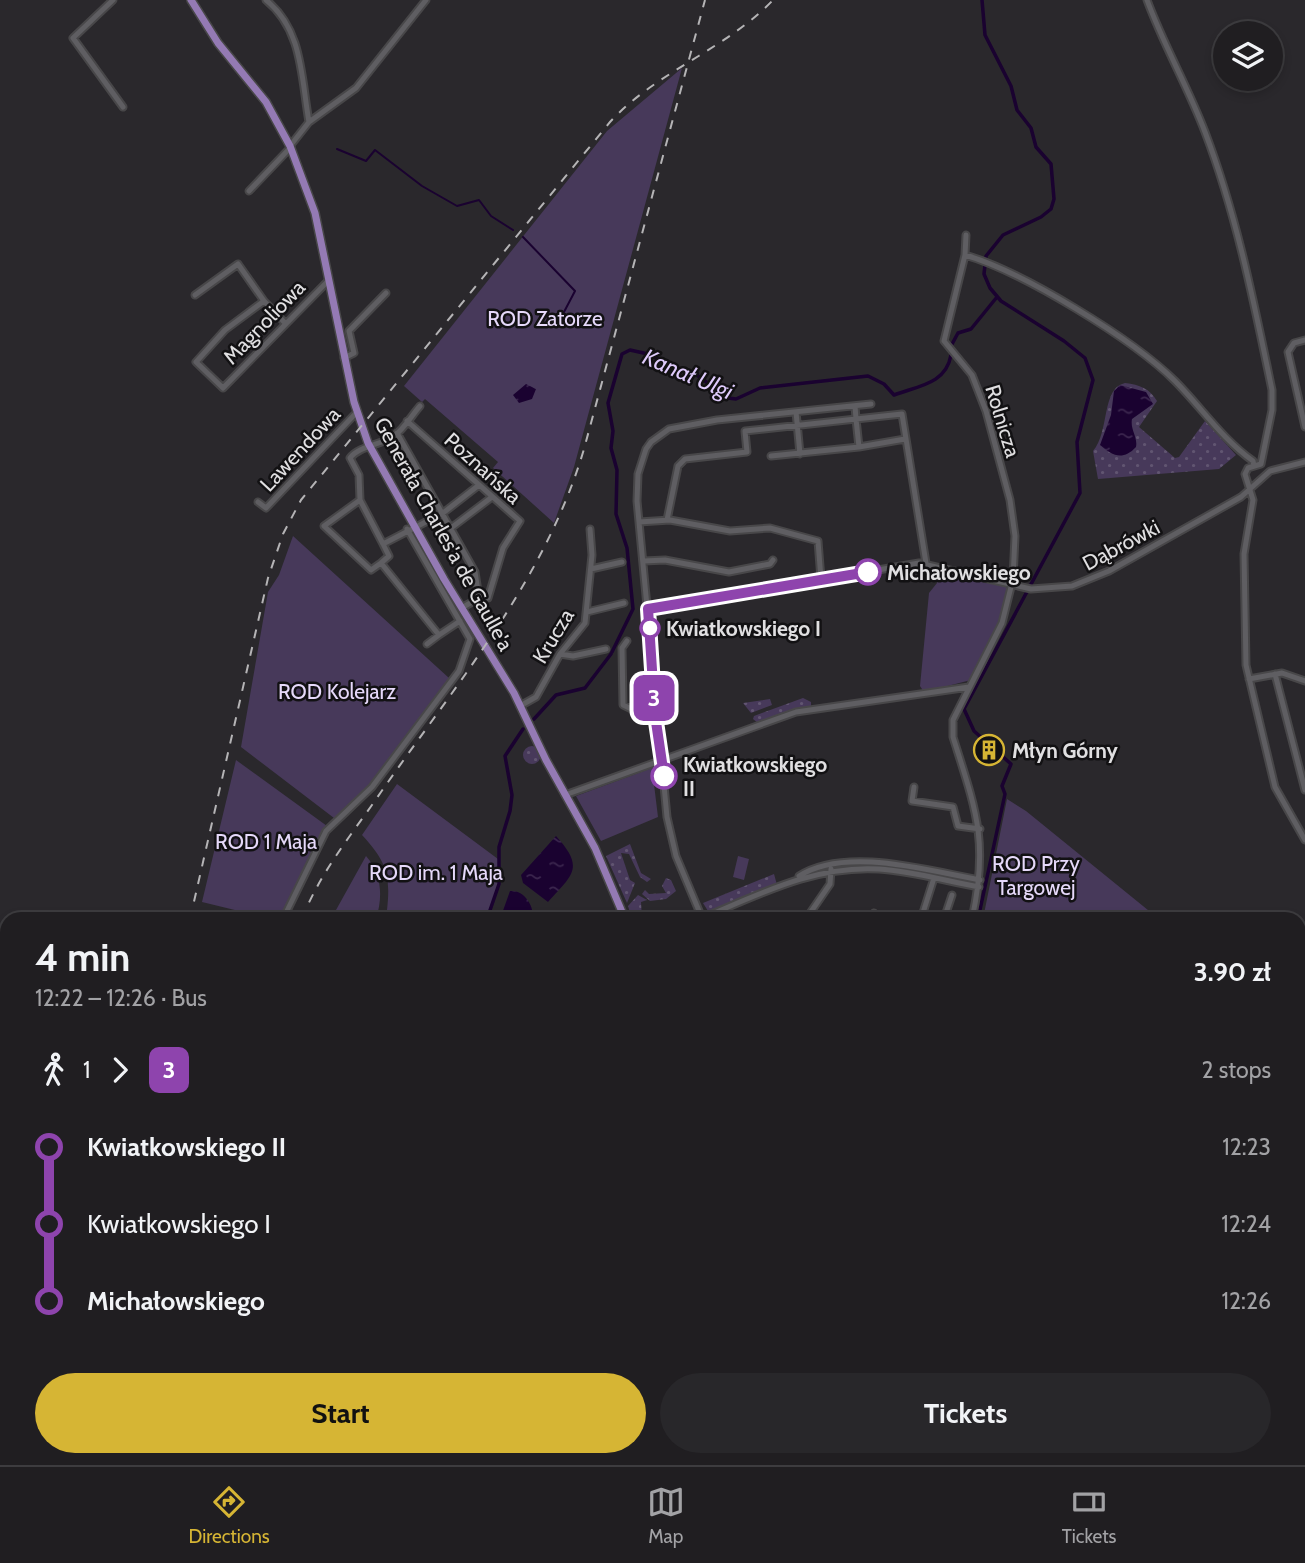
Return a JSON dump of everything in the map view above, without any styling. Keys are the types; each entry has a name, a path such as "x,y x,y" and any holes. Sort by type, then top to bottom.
{"main road":[{"name":"Generała Charles'a de Gaulle'a","path":"191,0 218,43 266,102 290,146 315,213 344,358 357,412 370,448 411,528 520,706 604,866 622,912"}],"street":[{"path":"113,0 73,38 123,107"},
{"path":"266,0 285,16 294,35 309,122"},
{"path":"249,191 309,122 356,88 426,0"},
{"path":"1147,0 1168,53 1205,131 1239,233 1272,390 1272,410 1262,462 1247,469 1246,478 1253,502 1244,554 1249,679 1275,787 1305,840"},
{"name":"Rolnicza","path":"966,235 965,255 944,341 972,375 987,416 1013,516 1012,586"},
{"path":"965,255 984,260 1090,318 1165,372 1253,461 1254,466"},
{"path":"195,295 238,264 264,301 285,323"},
{"name":"Magnoliowa","path":"264,301 225,330 196,362 223,388 328,281"},
{"path":"344,358 354,353 349,331 386,293"},
{"path":"1305,340 1297,341 1288,352 1305,427"},
{"path":"699,912 672,843 655,715 639,522 638,474 650,442 679,425 871,404"},
{"path":"360,500 324,526 371,570 389,556 360,500 359,474 350,458 356,451 370,448 397,433 420,406"},
{"path":"855,406 859,447"},
{"name":"Lawendowa","path":"258,502 266,508 357,412"},
{"path":"796,412 800,454"},
{"path":"648,609 926,563 902,414 745,431"},
{"path":"667,520 681,462 692,458 747,452 744,418"},
{"name":"Poznańska","path":"407,421 520,521 503,548 488,598 480,598"},
{"path":"397,433 475,572 480,598 465,606"},
{"path":"771,456 859,447 905,439"},
{"path":"1246,478 1256,481 1281,467 1305,462"},
{"name":"Dąbrówki","path":"926,563 1012,586 1063,588 1095,579 1239,498 1256,481"},
{"path":"383,544 443,513 479,485"},
{"path":"451,528 492,496"},
{"path":"1239,498 1248,496 1253,502"},
{"path":"639,522 667,520 721,531 770,528 818,541 821,579"},
{"path":"286,912 326,831 365,796 459,671 470,639 411,528"},
{"name":"Krucza","path":"520,706 536,697 560,654 585,623 591,569 590,529"},
{"path":"643,561 665,560 729,572 770,564 772,560"},
{"path":"591,569 622,562"},
{"path":"381,563 439,635"},
{"path":"974,912 980,884 979,829 952,728 956,710 1000,627 1012,586"},
{"path":"587,611 624,603"},
{"path":"427,644 460,621"},
{"path":"627,641 622,648 623,705 642,714 655,715"},
{"path":"560,654 573,656 606,649"},
{"path":"1249,679 1275,674 1291,675 1305,681"},
{"path":"1275,674 1305,790"},
{"path":"565,794 815,707 969,687"},
{"path":"1300,768 1305,762"},
{"path":"914,787 912,801 953,807 958,826 979,829"},
{"path":"716,912 794,880 831,869 885,864 980,884"},
{"path":"831,869 877,869 980,884"},
{"path":"811,912 832,880 831,869"},
{"path":"923,912 934,878"},
{"path":"946,912 952,895"}],"green space":[{"name":"ROD Zatorze","path":"682,68 574,467 554,523 493,468 498,462 425,399 422,402 404,386 607,131"},
{"path":"1125,383 1144,388 1157,401 1139,427 1175,458 1179,457 1205,421 1236,455 1219,469 1098,479 1093,451 1102,433 1112,393"},
{"name":"ROD Kolejarz","path":"293,536 449,678 366,790 334,818 241,747 268,592 279,575"},
{"path":"940,569 1004,585 1009,590 999,626 971,680 924,692 920,686 929,593 937,583"},
{"path":"803,698 811,702 811,706 758,723 753,719 754,716"},
{"path":"770,699 772,705 751,713 743,703"},
{"path":"532,746 538,749 541,755 538,761 532,764 526,761 523,755 526,749"},
{"name":"ROD 1 Maja","path":"236,760 327,826 285,912 243,912 202,902"},
{"path":"652,768 658,817 601,841 576,796"},
{"name":"ROD im. 1 Maja","path":"397,784 498,859 499,881 488,912 390,912 387,910 388,887 385,869 377,853 362,835"},
{"name":"ROD Przy Targowej","path":"1007,799 1026,811 1150,912 984,912"},
{"path":"630,844 641,873 651,879 647,882 640,877 629,854 621,853 630,880 635,883 627,903 606,856"},
{"name":"ROD 1 Maja","path":"366,856 375,870 380,886 378,912 335,912"},
{"path":"738,856 749,859 744,880 733,877"},
{"path":"774,874 777,885 716,910 708,911 703,903"},
{"path":"666,878 671,880 676,891 666,899 650,901 642,894 645,890 649,894 666,893 662,886"},
{"path":"638,895 647,900 641,902 642,912 630,912 628,906"}],"water":[{"path":"526,384 536,389 532,399 519,403 513,395"},
{"path":"1120,385 1146,392 1153,404 1132,419 1136,447 1127,454 1118,455 1100,445 1111,415 1114,391"},
{"path":"556,836 571,856 573,864 569,877 548,902 523,883 521,875"},
{"path":"510,891 515,891 528,900 532,912 502,912"}],"waterway":[{"path":"980,912 1005,794 1002,786 1011,764 974,731 964,709 1080,493 1077,442 1093,380 1085,358 1064,341 1001,301 990,288 984,274 986,256 1003,235 1041,217 1051,209 1054,199 1051,164 1036,147 1031,128 1017,110 1011,86 985,35 982,0"},
{"path":"337,149 366,161 375,150 422,186 457,206 479,200 491,216 513,230"},
{"path":"523,237 575,291 564,312"},
{"name":"Kanał Ulgi","path":"951,346 958,333 971,329 997,297"},
{"name":"Kanał Ulgi","path":"612,652 633,609 627,548 616,514 617,470 611,448 613,431 608,403 622,354 630,350 648,354 686,372 694,373 728,398 736,399 760,388 868,376 884,384 894,395 937,378 948,365 951,355"},
{"name":"Kanał Ulgi","path":"534,719 556,695 585,688 611,654"},
{"name":"Kanał Ulgi","path":"489,912 499,884 499,847 512,795 505,756 523,729"}],"railway":[{"path":"305,912 338,853 497,628 547,542 584,449 705,0"},
{"path":"192,912 268,578 283,534 301,500 610,122 649,88 734,33 773,0"}],"bus line":[{"name":"3","path":"664,776 655,715 648,609 868,572"}],"place":[{"name":"Michałowskiego","path":"868,572"},
{"name":"Kwiatkowskiego I","path":"650,628"},
{"name":"Młyn Górny","path":"989,750"},
{"name":"Kwiatkowskiego II","path":"664,776"}]}
